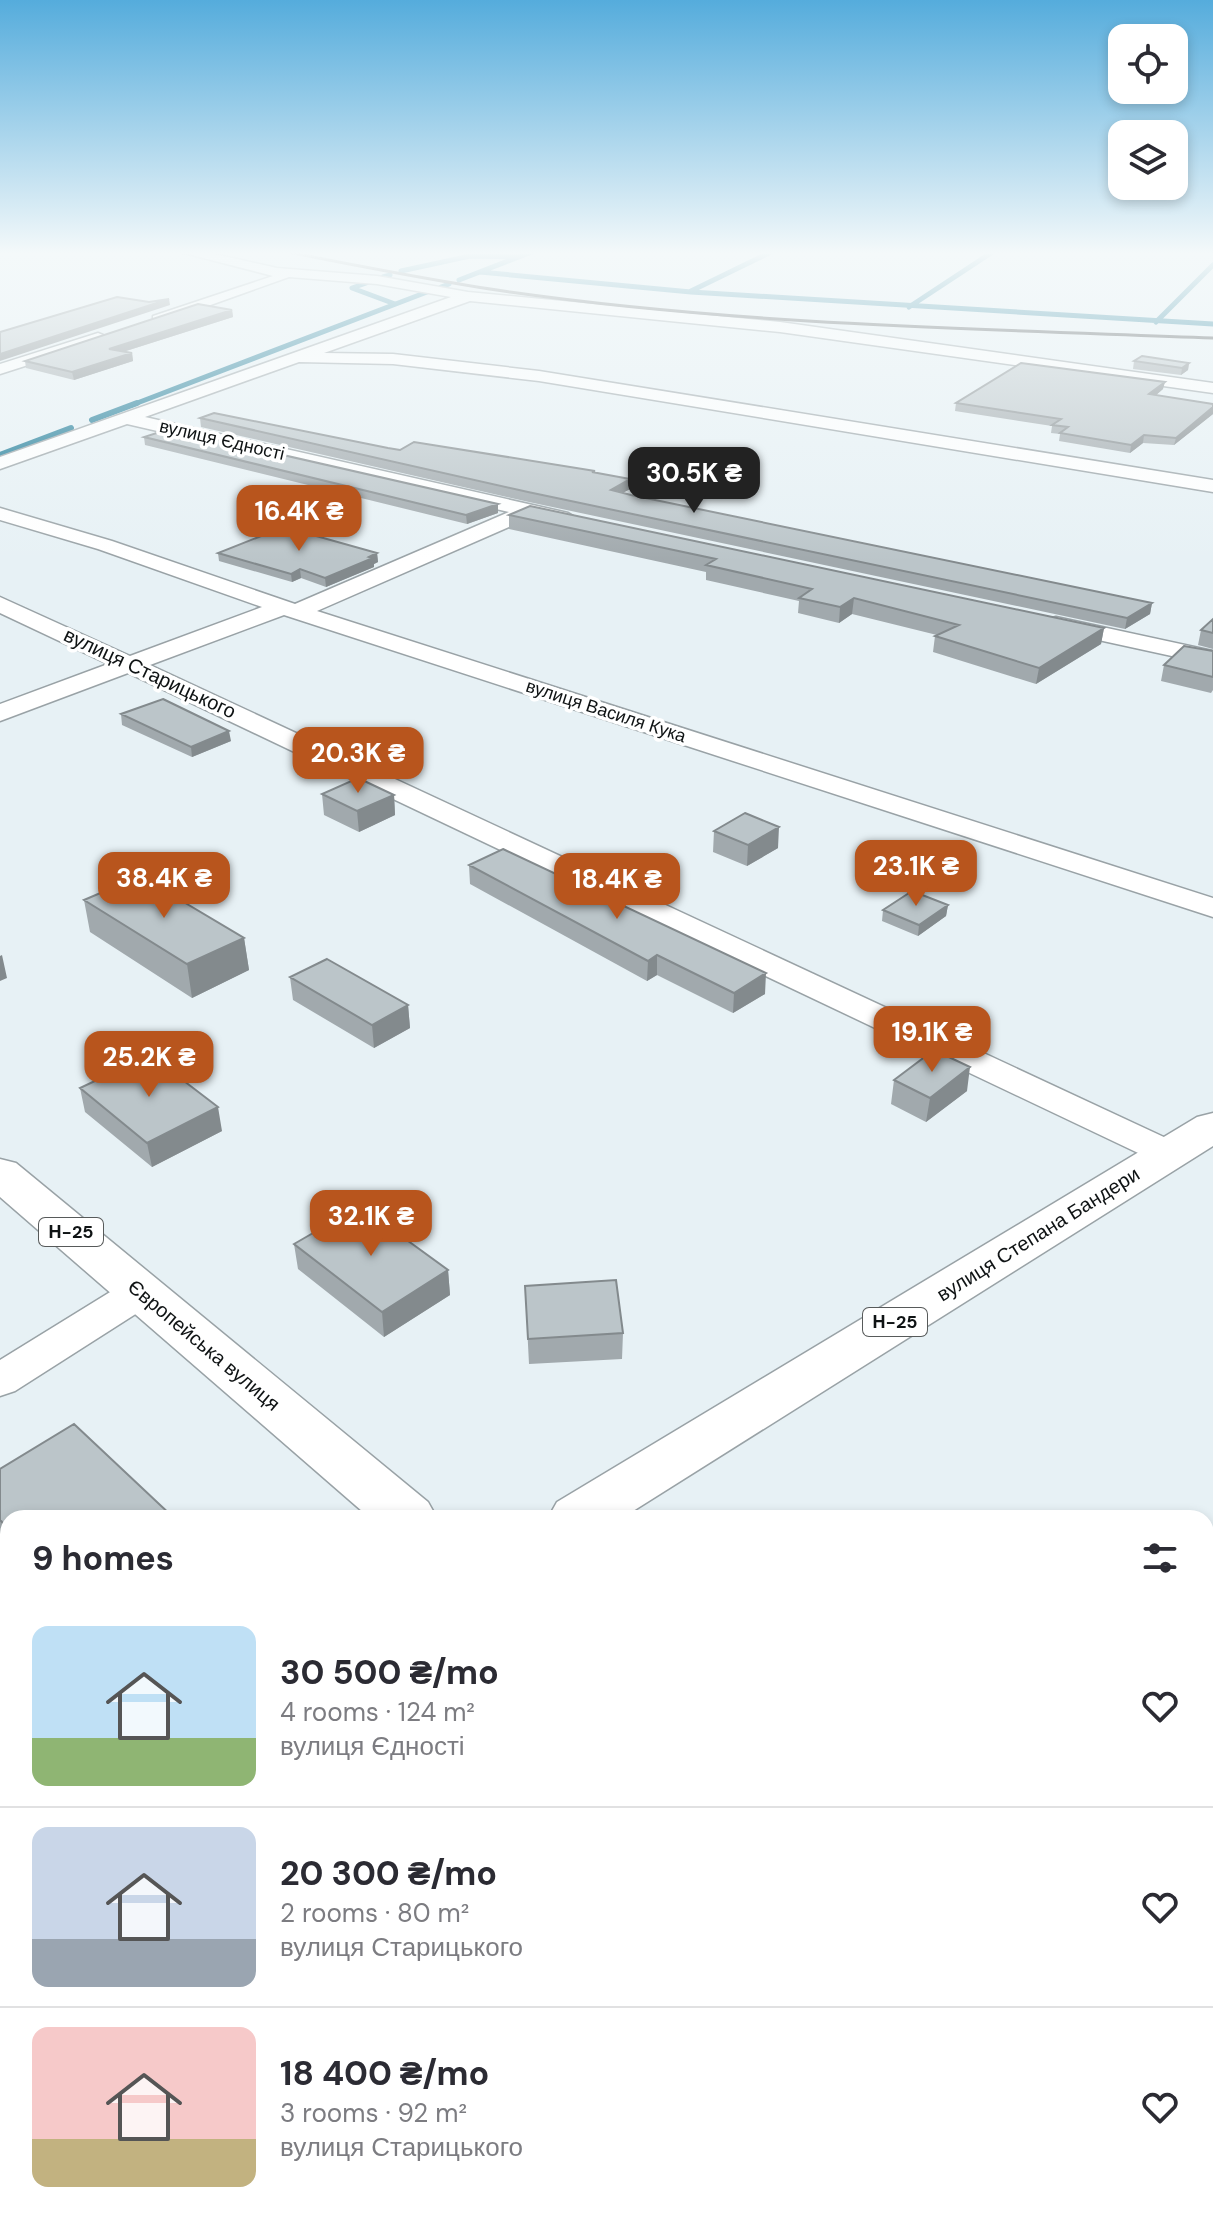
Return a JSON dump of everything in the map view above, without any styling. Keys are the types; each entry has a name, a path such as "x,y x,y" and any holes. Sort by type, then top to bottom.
{"main road":[{"name":"вулиця Степана Бандери","path":"590,1510 1213,1127"},
{"name":"Європейська вулиця","path":"0,1173 399,1510"}],"street":[{"path":"0,369 46,355"},
{"path":"0,463 301,355"},
{"path":"977,355 1213,388"},
{"path":"294,357 393,359 539,376 1213,486"},
{"name":"вулиця Єдності","path":"121,417 590,524"},
{"path":"0,713 131,663 290,609 528,511"},
{"name":"вулиця Василя Кука","path":"0,514 105,545 290,609 1213,908"},
{"name":"вулиця Старицького","path":"0,604 1168,1153"},
{"path":"1037,620 1213,658"},
{"path":"0,1380 142,1291"}],"building":[{"path":"44,355 127,355 72,372 25,361"},
{"path":"1142,356 1189,363 1182,368 1134,361"},
{"path":"1021,363 1165,382 1149,394 1213,404 1213,407 1176,438 1144,435 1131,445 1060,433 1068,427 1052,425 1061,419 956,403"},
{"path":"214,413 400,450 414,442 595,471 592,472 630,479 611,490 631,495 1152,603 1127,618 528,492 200,418"},
{"path":"169,429 498,504 466,515 144,437"},
{"path":"530,506 1104,628 1039,668 935,636 959,625 854,598 840,607 799,598 812,589 706,565 716,559 509,515"},
{"path":"284,527 377,553 369,557 373,558 325,578 300,569 291,574 218,553"},
{"path":"1213,619 1213,633 1201,630"},
{"path":"1184,646 1213,651 1213,677 1164,665"},
{"path":"163,699 229,731 191,747 121,714"},
{"path":"358,778 394,795 357,811 322,794"},
{"path":"745,813 779,827 748,845 714,831"},
{"path":"503,849 766,973 734,993 657,955 648,961 469,865"},
{"path":"140,876 244,938 187,964 84,900"},
{"path":"912,891 948,905 919,925 883,910"},
{"path":"327,959 408,1005 372,1025 290,977"},
{"path":"934,1050 970,1067 930,1098 894,1080"},
{"path":"150,1055 218,1107 147,1143 80,1088"},
{"path":"360,1206 448,1270 382,1312 294,1244"},
{"path":"616,1280 623,1333 528,1339 525,1286"},
{"path":"74,1424 165,1510 0,1510 0,1469"}],"waterway":[{"path":"132,405 263,355"},
{"path":"92,420 137,403"},
{"path":"0,455 71,428"}]}
